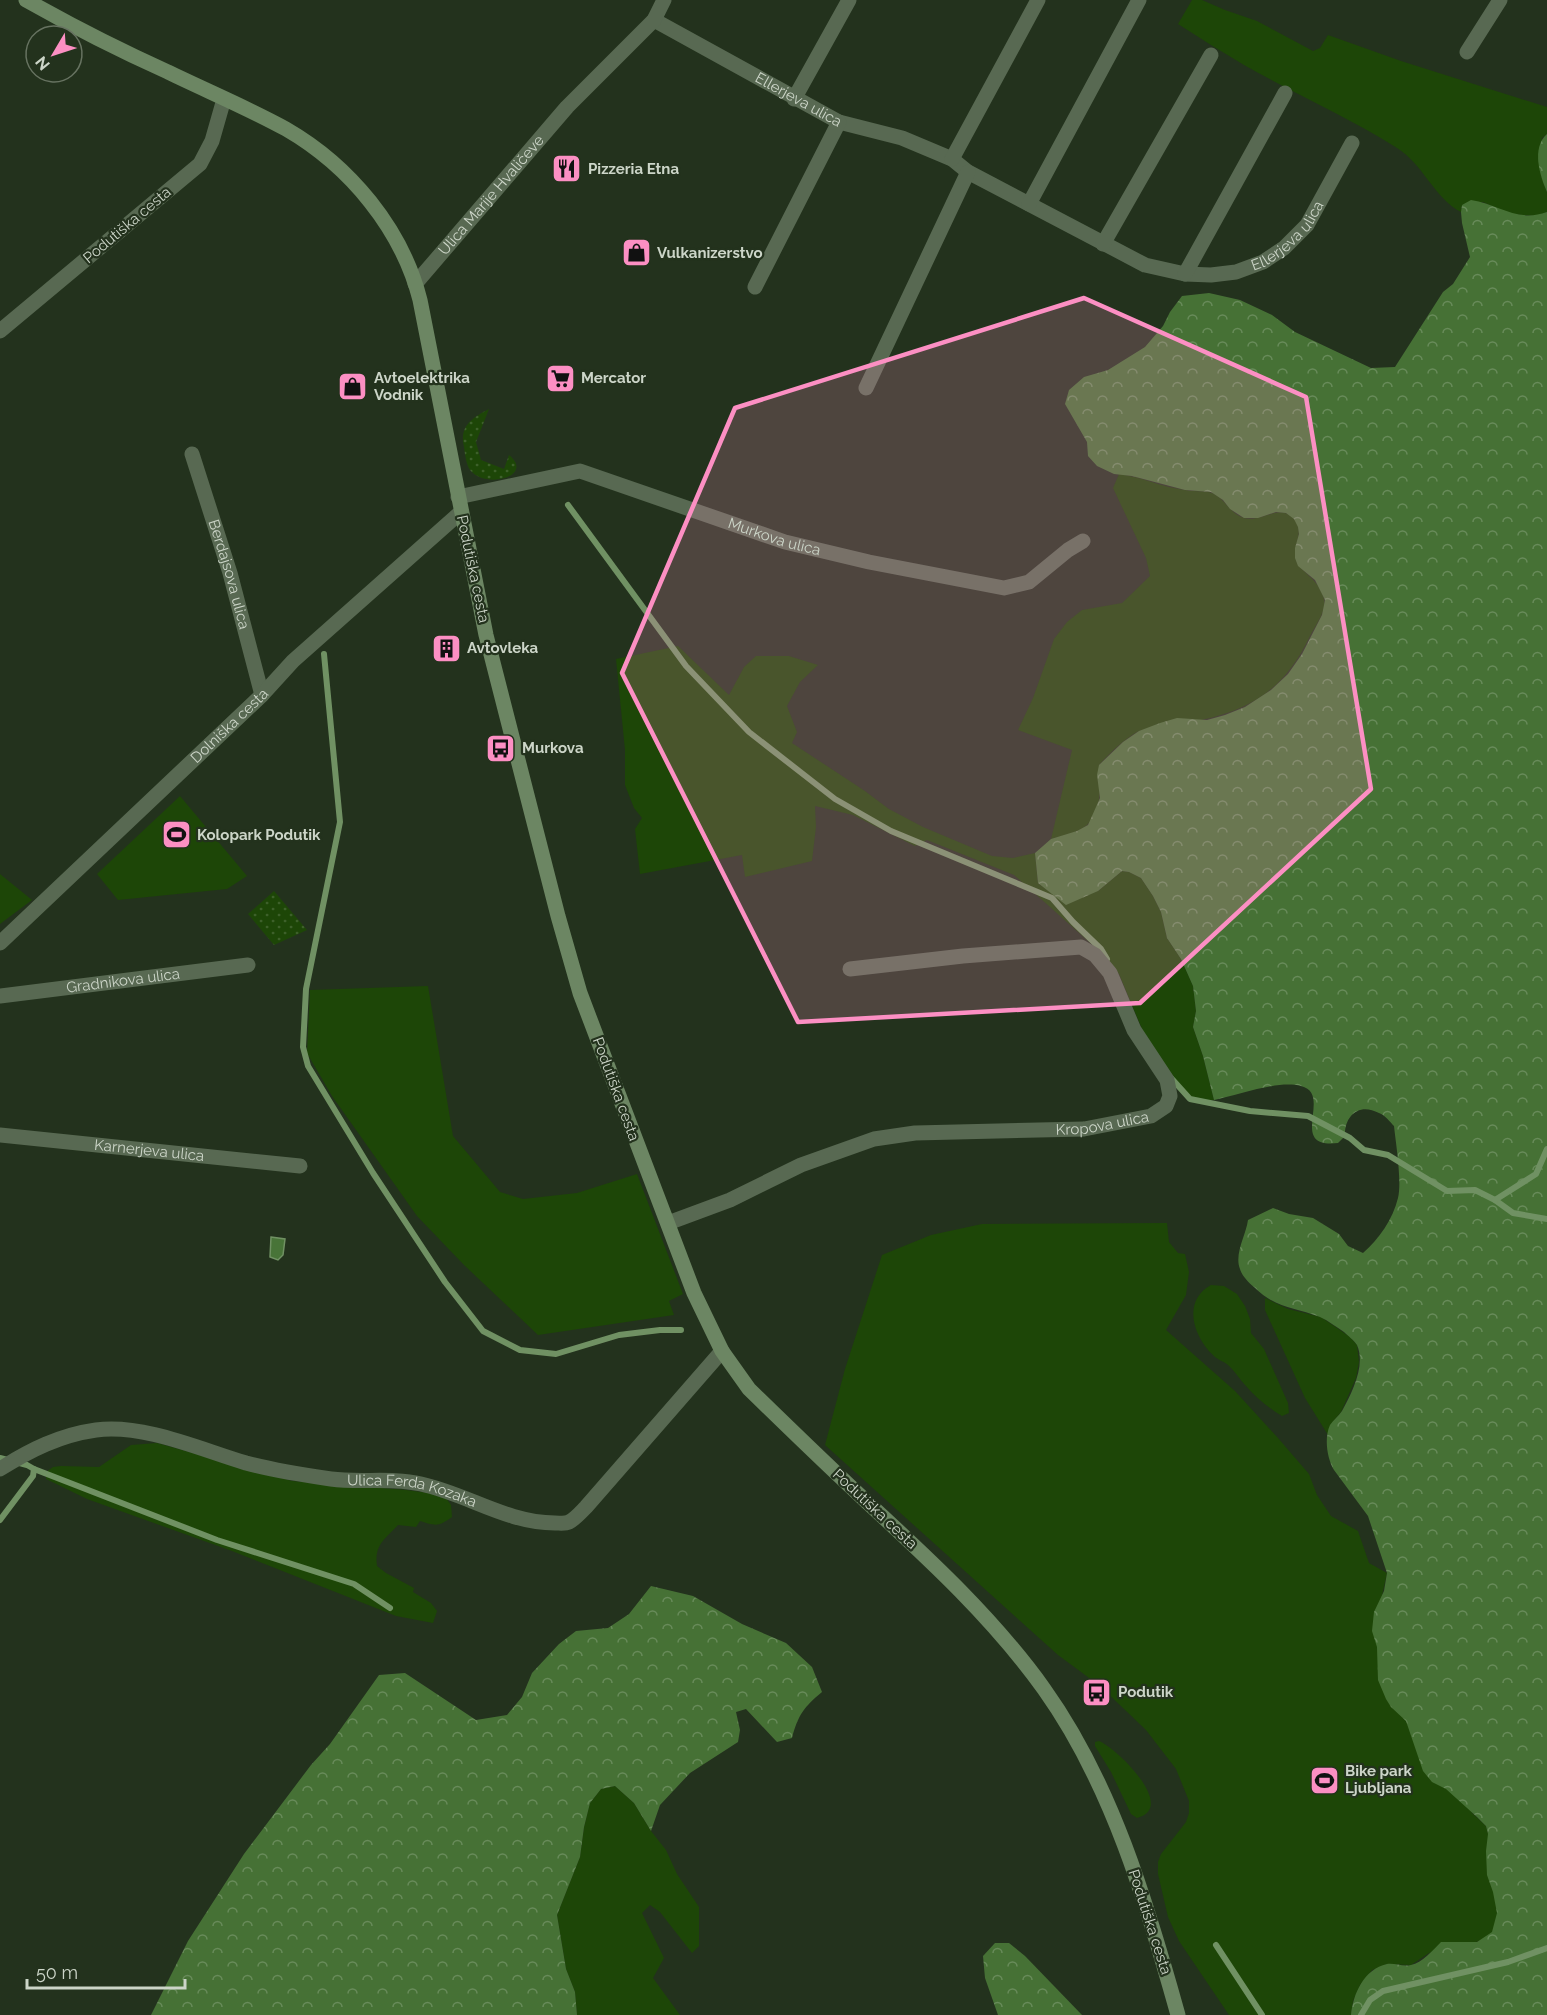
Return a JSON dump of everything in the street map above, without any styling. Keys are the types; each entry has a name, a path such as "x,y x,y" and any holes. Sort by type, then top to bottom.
{"street":[{"name":"Podutiška cesta","path":"26,0 92,37 287,130 321,153 365,196 386,224 405,257 415,284 486,635 558,916 577,982 630,1128 694,1293 722,1351 749,1389 969,1599 989,1620 1045,1691 1079,1746 1112,1815 1152,1921 1178,2015"},
{"name":"Ulica Marije Hvaličeve","path":"415,284 567,107 654,20 664,0"},
{"path":"794,99 849,0"},
{"path":"952,159 1038,0"},
{"path":"1029,204 1139,0"},
{"path":"1467,52 1494,2"},
{"name":"Ellerjeva ulica","path":"654,20 839,122 902,138 952,159 968,172 1145,265 1185,274 1211,275 1236,272 1263,262 1284,249 1307,225 1352,143"},
{"path":"1103,244 1212,55"},
{"path":"1185,274 1285,93"},
{"name":"Podutiška cesta","path":"0,331 200,164 212,141 224,99"},
{"path":"755,287 839,122"},
{"path":"866,388 968,172"},
{"name":"Berdajsova ulica","path":"192,454 230,573 262,695"},
{"name":"Murkova ulica","path":"460,504 580,471 785,542 869,562 1004,588 1029,582 1068,550 1083,541"},
{"name":"Dolniška cesta","path":"0,943 460,504"},
{"name":"Kropova ulica","path":"668,1223 730,1200 801,1165 874,1139 915,1133 1084,1129 1151,1116 1166,1106 1170,1096 1167,1080 1134,1030 1110,973 1095,956 1081,947 974,955 850,969"},
{"name":"Gradnikova ulica","path":"0,996 248,965"},
{"name":"Karnerjeva ulica","path":"0,1135 300,1166"},
{"name":"Ulica Ferda Kozaka","path":"0,1469 30,1450 62,1437 96,1430 123,1429 154,1434 249,1464 333,1479 395,1480 421,1484 447,1491 512,1517 540,1523 568,1523 586,1508 722,1351"}],"highlighted area":[{"path":"1084,298 1306,397 1371,789 1140,1003 798,1022 622,673 735,408"}],"shaded area":[{"path":"1192,0 1202,0 1257,21 1313,51 1320,48 1328,35 1401,61 1547,107 1547,134 1542,138 1541,174 1547,192 1547,212 1536,216 1510,214 1483,202 1462,205 1461,212 1443,198 1414,163 1397,148 1244,65 1178,24"},
{"path":"489,409 476,442 481,460 504,469 509,455 515,462 516,469 505,478 496,480 477,476 470,470 463,440 463,433 468,424"},
{"path":"1119,474 1176,489 1212,493 1244,518 1257,518 1277,513 1289,515 1295,520 1299,529 1296,559 1322,592 1324,608 1299,656 1275,686 1244,706 1227,713 1137,732 1112,751 1099,765 1098,804 1092,819 1079,830 1051,839 1072,750 1018,730 1033,698 1054,639 1067,622 1082,610 1122,603 1150,576 1146,558 1113,488"},
{"path":"678,646 729,695 744,667 756,656 789,656 818,665 800,682 787,706 797,732 792,743 889,809 923,827 992,856 1013,858 1035,853 1038,883 1053,894 1098,891 1122,871 1141,878 1161,912 1167,938 1181,959 1193,986 1196,1011 1193,1027 1214,1100 1195,1100 1174,1079 1147,1041 1119,974 1105,956 1014,875 927,840 915,846 853,815 815,806 816,827 812,861 745,877 742,855 640,874 635,829 642,818 634,808 625,785 625,750 616,659"},
{"name":"Kolopark Podutik","path":"180,796 247,876 227,889 118,900 97,874"},
{"path":"0,874 32,900 0,924"},
{"path":"274,891 307,930 274,945 248,914"},
{"path":"428,986 453,1136 500,1192 523,1199 577,1193 637,1174 683,1294 669,1301 674,1315 538,1335 464,1265 417,1216 332,1096 307,1053 310,990"},
{"path":"1167,1223 1169,1242 1178,1253 1185,1254 1189,1272 1186,1295 1166,1330 1235,1391 1278,1438 1309,1474 1317,1495 1331,1516 1358,1531 1369,1563 1387,1573 1381,1600 1472,1813 1486,1826 1510,1914 1493,1938 1429,1953 1411,1965 1387,1964 1372,1970 1360,1985 1353,2001 1351,2015 1229,2015 1179,1941 1168,1917 1158,1874 1161,1854 1186,1822 1189,1813 1189,1801 1176,1769 1146,1730 1100,1686 1058,1655 825,1445 845,1369 882,1255 931,1235 982,1224"},
{"path":"271,1237 285,1239 283,1255 278,1260 270,1257"},
{"path":"1211,1285 1224,1286 1237,1294 1245,1306 1250,1319 1251,1333 1264,1349 1288,1403 1289,1413 1282,1416 1263,1402 1231,1367 1215,1357 1200,1338 1196,1329 1194,1309 1196,1300"},
{"path":"1265,1298 1288,1309 1321,1317 1350,1337 1357,1345 1359,1362 1356,1378 1341,1412 1331,1424 1328,1435 1305,1398 1265,1310"},
{"path":"157,1443 292,1481 444,1495 451,1505 452,1517 437,1525 420,1521 416,1527 398,1525 379,1547 377,1553 377,1566 414,1588 413,1592 431,1603 437,1611 433,1623 396,1616 232,1551 87,1499 46,1479 46,1472 53,1467 99,1467 131,1445"},
{"path":"1099,1741 1118,1755 1140,1778 1148,1791 1151,1803 1148,1812 1137,1818 1131,1814 1111,1772 1095,1746 1095,1742"},
{"path":"615,1786 634,1803 666,1850 677,1874 699,1907 699,1946 692,1953 660,1912 650,1905 642,1913 664,1958 653,1978 680,2015 577,2015 575,1992 566,1969 557,1915 580,1857 590,1803 601,1789"}],"green space":[{"path":"1547,134 1547,192 1538,162 1538,154 1542,140"},
{"path":"1471,200 1517,214 1536,215 1547,212 1547,2015 1351,2015 1357,1991 1372,1971 1387,1964 1405,1966 1415,1964 1441,1942 1477,1942 1492,1932 1497,1913 1487,1875 1488,1834 1486,1826 1477,1817 1446,1789 1432,1782 1423,1771 1406,1721 1391,1707 1378,1680 1377,1647 1372,1631 1374,1612 1384,1591 1387,1573 1368,1516 1334,1470 1327,1448 1330,1425 1342,1411 1357,1379 1360,1361 1357,1345 1344,1332 1323,1319 1270,1300 1242,1274 1238,1257 1248,1220 1273,1208 1289,1214 1313,1218 1339,1234 1348,1246 1363,1253 1385,1228 1398,1198 1399,1173 1394,1126 1381,1114 1372,1110 1359,1110 1350,1117 1345,1136 1338,1143 1323,1143 1315,1138 1312,1130 1313,1099 1310,1091 1301,1086 1270,1086 1214,1100 1193,1027 1196,1011 1193,986 1181,959 1167,938 1161,912 1141,878 1122,871 1098,891 1066,905 1038,883 1035,853 1051,839 1088,825 1100,798 1097,775 1099,765 1123,742 1139,731 1177,718 1207,720 1225,715 1245,707 1271,690 1288,674 1302,654 1322,615 1325,600 1315,580 1298,566 1295,548 1299,534 1294,519 1286,513 1276,512 1258,518 1244,518 1211,492 1185,490 1132,476 1114,474 1097,466 1088,456 1087,442 1065,404 1069,390 1084,377 1108,370 1145,347 1163,326 1182,296 1209,293 1240,300 1272,315 1295,332 1371,368 1395,367 1443,292 1453,284 1470,257 1461,212 1462,205"},
{"path":"651,1586 693,1596 742,1624 786,1643 812,1667 822,1692 802,1712 792,1738 777,1742 746,1709 736,1712 740,1730 738,1742 690,1773 660,1805 651,1831 634,1803 615,1786 601,1789 590,1803 580,1857 557,1915 566,1969 575,1992 577,2015 151,2015 188,1941 244,1854 311,1765 330,1744 379,1675 405,1673 476,1720 507,1715 522,1697 532,1673 559,1644 576,1631 608,1628 629,1614"},
{"path":"995,1943 1009,1943 1025,1956 1082,2015 998,2015 985,1978 983,1956"}],"waterway":[{"path":"568,505 686,666 749,732 835,799 891,831 1052,898 1101,949 1107,959"},
{"path":"324,654 340,822 306,989 303,1047 308,1066 373,1173 445,1282 483,1331 520,1350 556,1354 619,1335 681,1330"},
{"path":"1172,1079 1190,1099 1250,1111 1308,1116 1350,1138 1364,1150 1388,1155 1447,1191 1475,1190 1495,1200 1513,1213 1547,1219"},
{"path":"1495,1200 1536,1174 1547,1149"},
{"path":"0,1458 34,1469 33,1476 0,1520"},
{"path":"34,1469 217,1540 354,1584 390,1608"},
{"path":"1216,1945 1262,2015"},
{"path":"1361,2015 1370,2000 1383,1991 1508,1962 1547,1948"}],"place":[{"name":"Pizzeria Etna","path":"567,169"},
{"name":"Vulkanizerstvo","path":"636,253"},
{"name":"Mercator","path":"560,378"},
{"name":"Avtoelektrika Vodnik","path":"353,387"},
{"name":"Avtovleka","path":"446,648"},
{"name":"Murkova","path":"501,748"},
{"name":"Kolopark Podutik","path":"176,835"},
{"name":"Podutik","path":"1097,1692"},
{"name":"Bike park Ljubljana","path":"1324,1780"}]}
